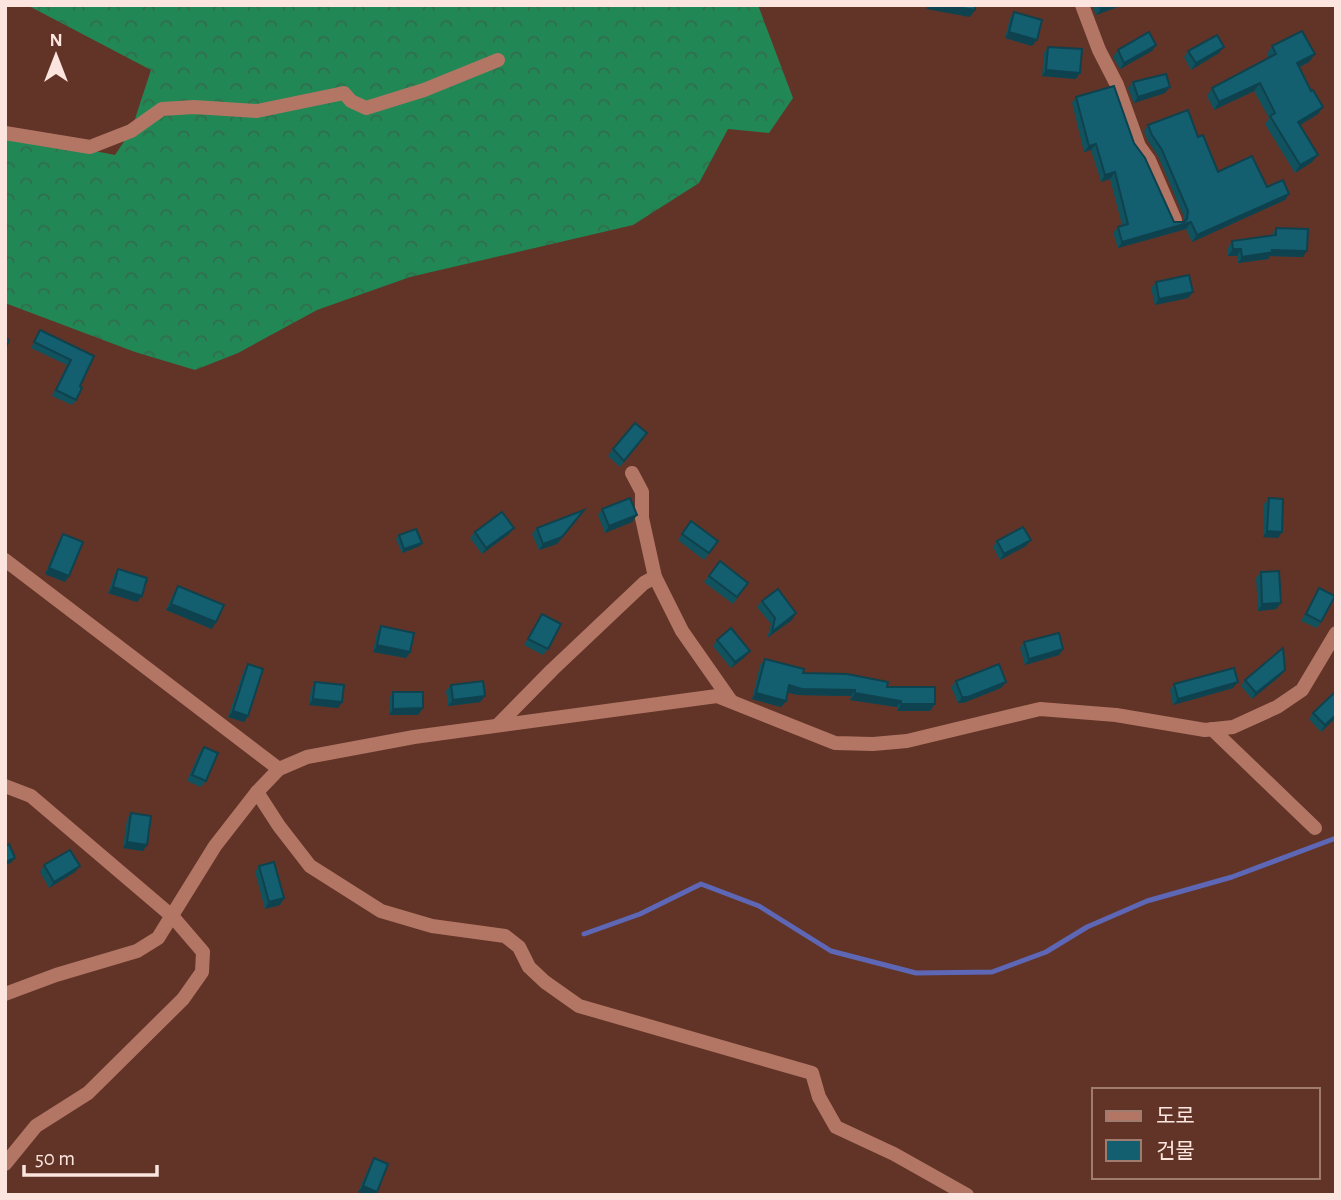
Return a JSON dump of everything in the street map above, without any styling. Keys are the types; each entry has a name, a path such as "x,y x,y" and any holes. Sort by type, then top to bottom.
{"street":[{"path":"1082,5 1099,50 1117,85 1139,146 1149,160 1175,220"},
{"path":"5,133 90,147 131,131 162,109 194,107 257,111 344,93 351,102 366,108 424,90 498,60"},
{"path":"632,473 642,492 642,518 654,577 682,631 732,702"},
{"path":"5,560 279,769"},
{"path":"498,725 644,583 654,577"},
{"path":"5,994 56,975 137,951 158,938 215,846 257,792 279,769 307,757 414,737 717,696 835,743 907,741 1040,709 1077,710 1166,725 1212,729 1233,727 1277,707 1302,690 1336,633"},
{"path":"1212,729 1315,828"},
{"path":"5,786 31,796 173,917 203,952 202,972 183,999 88,1093 36,1126 5,1164"},
{"path":"257,792 310,866 382,911 432,926 505,936 519,947 530,967 545,982 579,1006 812,1073 819,1097 836,1127 894,1154 967,1195"}],"green space":[{"path":"27,5 758,5 793,98 769,133 728,129 699,183 633,225 410,277 317,310 238,353 195,370 135,352 5,303 5,133 115,155 131,131 151,70"}],"building":[{"path":"944,5 975,5 975,10"},
{"path":"1014,12 1042,20 1037,40 1009,32"},
{"path":"1302,31 1315,54 1297,63 1311,91 1313,90 1323,107 1298,122 1318,155 1300,165 1270,116 1275,113 1260,83 1219,102 1212,88 1276,54 1272,46"},
{"path":"1149,32 1156,45 1124,63 1118,50"},
{"path":"1217,35 1224,47 1196,63 1188,51"},
{"path":"1048,47 1082,49 1080,73 1046,70"},
{"path":"1166,74 1170,87 1138,97 1133,82"},
{"path":"1114,86 1134,143 1145,158 1174,222 1184,222 1188,211 1162,150 1148,125 1188,110 1198,137 1203,135 1218,172 1252,156 1267,187 1283,180 1289,194 1197,235 1191,222 1122,242 1118,227 1128,224 1115,172 1105,175 1096,144 1089,146 1076,97"},
{"path":"1276,228 1308,229 1307,251 1272,250 1273,252 1242,257 1241,249 1233,249 1232,241 1276,235"},
{"path":"1189,275 1193,292 1159,299 1156,282"},
{"path":"40,330 94,356 76,400 56,390 71,360 34,342"},
{"path":"635,423 647,433 624,461 613,449"},
{"path":"630,498 637,515 609,526 602,509"},
{"path":"1269,498 1283,499 1282,532 1267,531"},
{"path":"584,510 562,537 543,544 537,528"},
{"path":"502,512 514,528 486,548 475,532"},
{"path":"691,521 718,541 709,553 682,534"},
{"path":"1023,527 1031,540 1004,554 997,541"},
{"path":"416,529 422,543 404,549 399,535"},
{"path":"63,534 83,542 69,576 49,568"},
{"path":"720,561 748,583 737,597 709,576"},
{"path":"118,569 147,578 142,596 113,587"},
{"path":"1279,571 1281,603 1262,604 1261,572"},
{"path":"178,586 224,605 216,622 171,604"},
{"path":"1319,588 1335,596 1321,622 1306,614"},
{"path":"778,589 796,613 772,632 775,618 762,601"},
{"path":"542,614 561,624 548,649 528,639"},
{"path":"381,626 414,633 410,652 377,645"},
{"path":"731,628 750,651 735,662 717,640"},
{"path":"1059,633 1063,649 1029,659 1024,642"},
{"path":"1283,648 1285,670 1256,693 1245,680"},
{"path":"765,659 804,669 803,673 847,674 888,682 887,687 935,687 935,704 901,704 901,701 855,693 855,690 802,689 789,685 786,701 756,693"},
{"path":"248,664 263,669 248,716 233,711"},
{"path":"999,664 1006,682 962,697 956,681"},
{"path":"1234,668 1238,682 1178,699 1174,684"},
{"path":"483,681 485,696 453,700 451,685"},
{"path":"315,682 344,685 342,702 313,699"},
{"path":"1336,691 1336,715 1325,725 1313,713"},
{"path":"393,692 423,692 423,708 393,709"},
{"path":"204,747 218,753 206,781 192,775"},
{"path":"131,813 151,816 147,845 127,842"},
{"path":"9,844 15,858 5,862 5,846"},
{"path":"70,850 80,866 54,882 44,865"},
{"path":"274,862 284,898 269,902 259,866"},
{"path":"374,1158 388,1164 377,1192 363,1186"}],"waterway":[{"path":"584,934 640,914 701,884 759,906 831,951 916,973 992,972 1046,952 1087,927 1147,901 1232,877 1336,838"}]}
